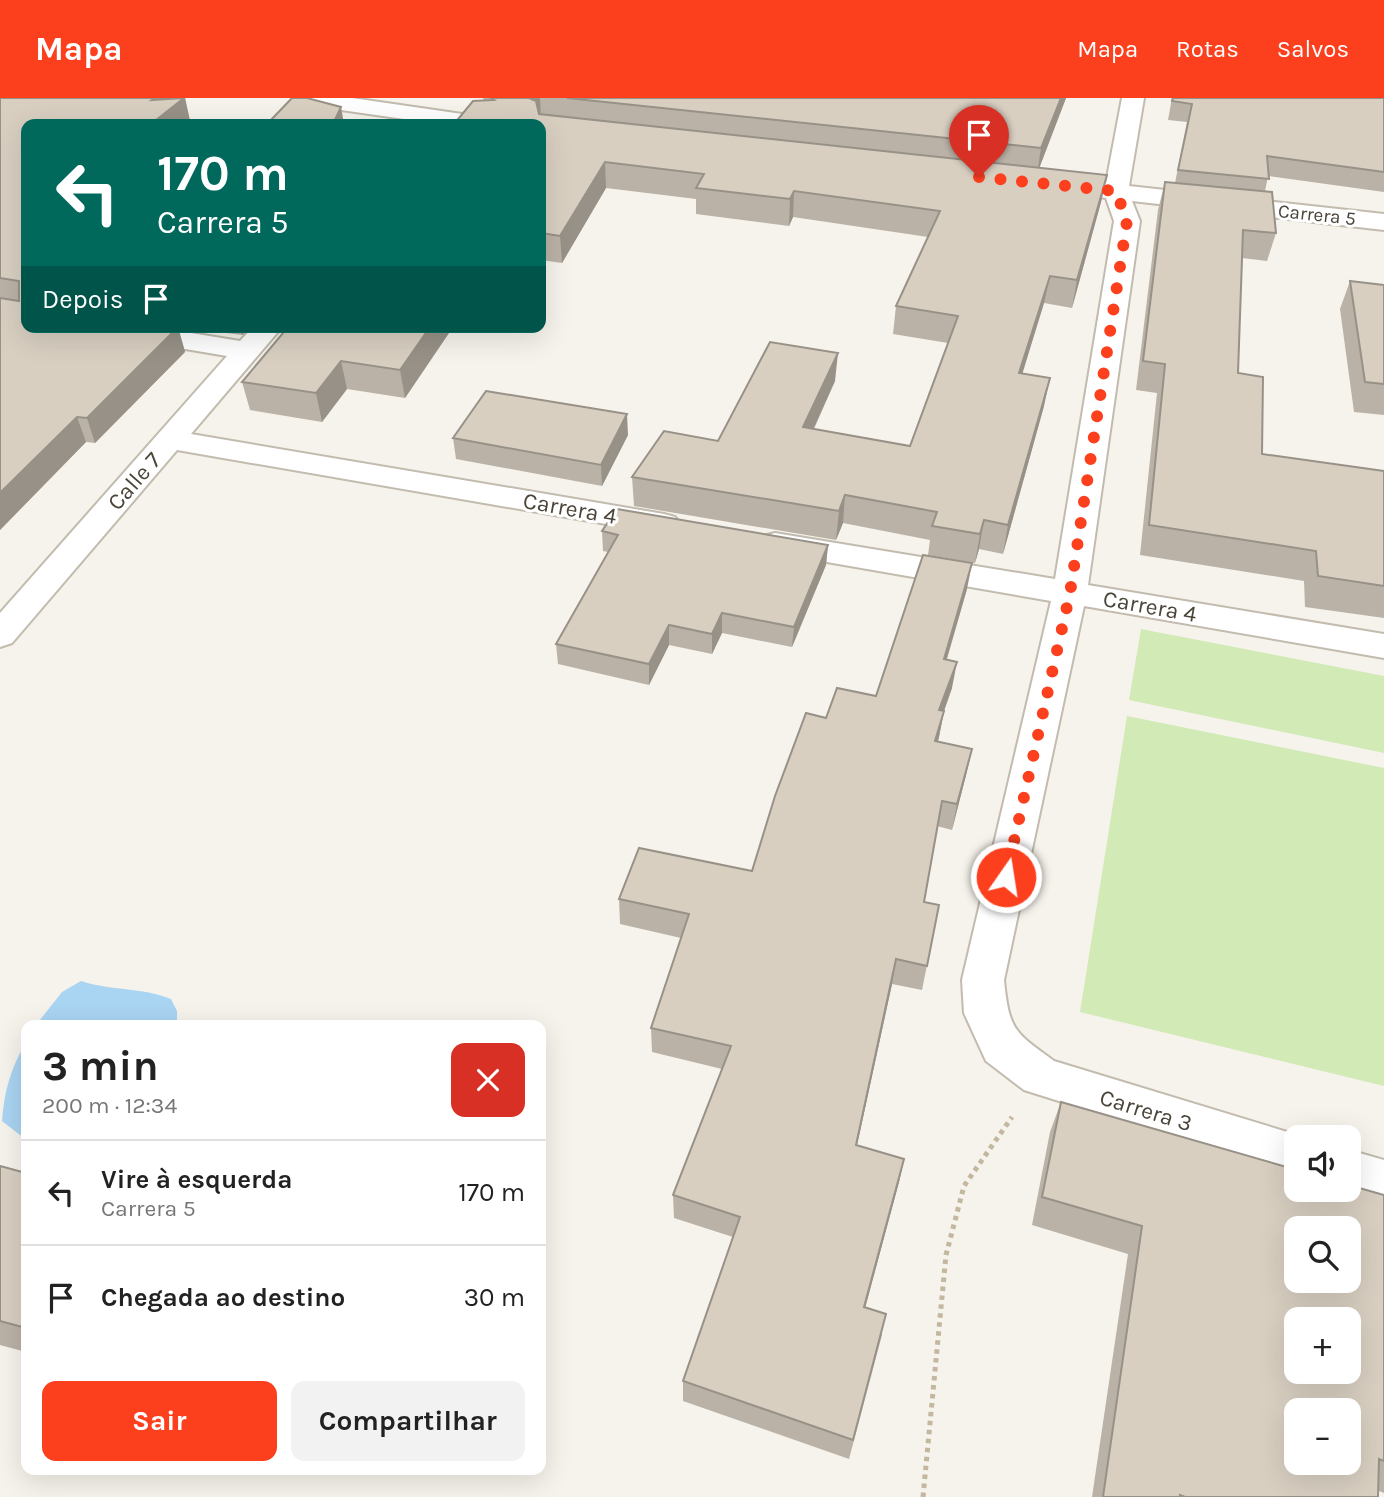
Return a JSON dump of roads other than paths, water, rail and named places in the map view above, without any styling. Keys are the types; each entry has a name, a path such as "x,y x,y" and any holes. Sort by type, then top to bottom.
{"street":[{"path":"306,98 429,119"},
{"path":"450,119 469,98"},
{"path":"1070,593 1127,221 1116,191 1133,98"},
{"name":"Carrera 5","path":"1074,187 1384,222"},
{"path":"139,333 247,351"},
{"name":"Calle 7","path":"0,635 263,333"},
{"name":"Carrera 4","path":"170,440 688,528"},
{"name":"Carrera 4","path":"743,537 1384,646"},
{"name":"Carrera 3","path":"1070,593 983,980 986,1013 1002,1048 1040,1076 1284,1151"},
{"path":"1361,1175 1384,1182"}],"water":[{"path":"81,981 160,995 171,999 177,1011 177,1020 40,1020 62,992"},
{"path":"21,1052 21,1135 2,1121 4,1100"}]}
